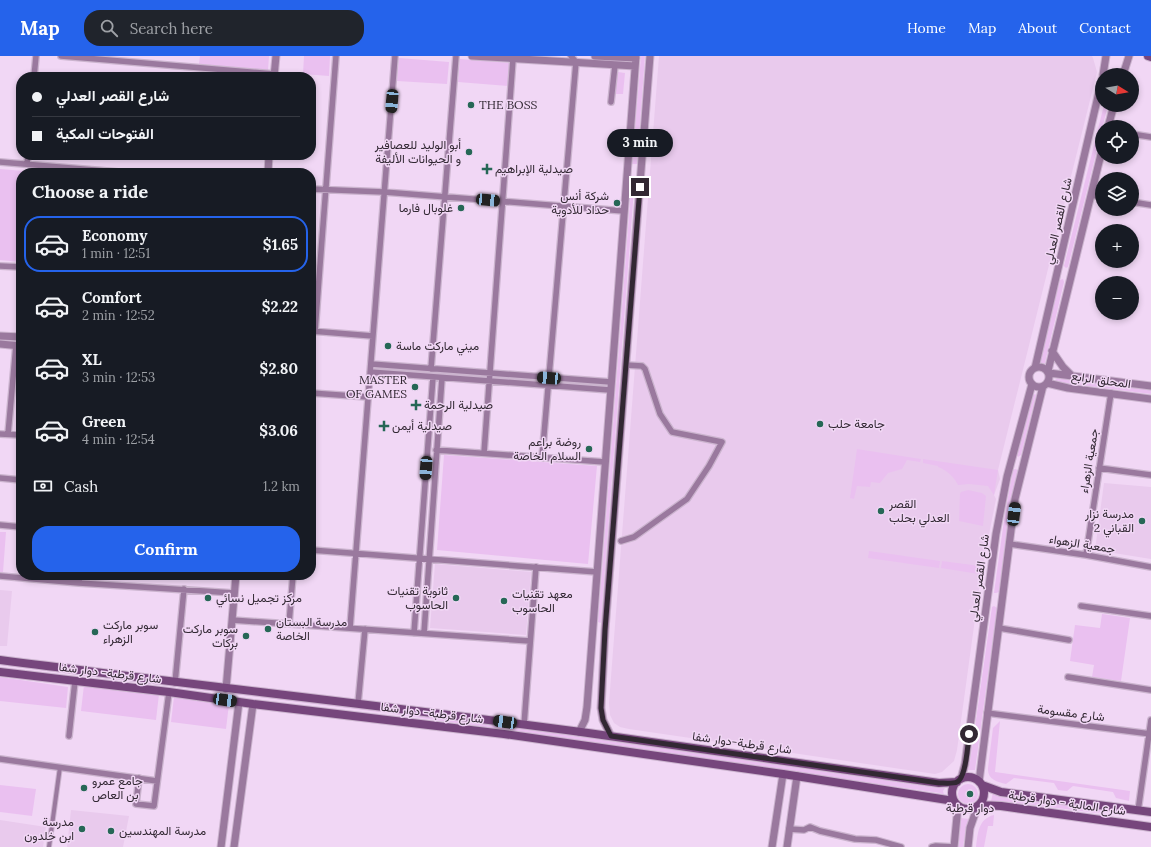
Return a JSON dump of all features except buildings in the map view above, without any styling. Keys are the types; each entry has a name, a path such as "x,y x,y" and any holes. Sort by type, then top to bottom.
{"main road":[{"name":"شارع قرطبة-دوار شفا","path":"0,660 175,683 505,722 939,783 959,780"},
{"name":"شارع قرطبة- دوار شفا","path":"0,672 504,734 797,776 956,804"},
{"path":"116,686 118,675"},
{"path":"384,720 386,707"},
{"path":"504,734 505,722"},
{"path":"981,783 985,795 983,801 978,806 971,810 964,809 956,804 952,791 959,780 971,777 1001,792 1151,812"},
{"name":"شارع المالية - دوار قرطبة","path":"978,806 1001,806 1151,827"},
{"path":"1106,820 1108,807"}],"street":[{"path":"34,72 36,56"},
{"path":"60,56 118,58 246,72"},
{"path":"274,72 276,56"},
{"path":"316,298 336,56"},
{"path":"350,628 396,56"},
{"path":"431,369 456,56"},
{"path":"472,56 513,59 573,59 615,65 635,66"},
{"path":"579,732 583,724 586,711 636,57 595,56"},
{"path":"611,736 603,720 601,708 605,630 650,56"},
{"path":"1104,68 1106,56"},
{"path":"1125,68 1129,56"},
{"path":"484,453 513,59"},
{"path":"542,458 563,206 573,59"},
{"path":"612,102 615,65"},
{"name":"شارع القصر العدلي","path":"1035,368 1095,109"},
{"path":"1139,135 1151,138"},
{"path":"27,160 27,164"},
{"path":"0,162 54,168"},
{"path":"981,783 988,713 1015,499 1045,385 1050,377 1048,372 1052,351 1099,164"},
{"path":"627,170 641,172"},
{"path":"316,189 384,192 624,211"},
{"path":"1091,195 1095,196"},
{"path":"1139,203 1151,205"},
{"path":"0,266 16,268"},
{"path":"1057,271 1071,275"},
{"path":"316,331 373,336"},
{"path":"0,336 16,337"},
{"path":"0,344 16,346"},
{"path":"1052,351 1063,367 1071,375"},
{"path":"8,434 16,364"},
{"path":"371,364 611,382"},
{"path":"622,541 634,537 687,499 709,466 722,442 672,432 660,414 645,369 642,366 626,365"},
{"path":"1045,385 1037,387 1032,384 1030,375 1035,368 1043,368 1048,372"},
{"path":"370,372 610,390"},
{"name":"المحلق الرابع","path":"1048,372 1151,386"},
{"path":"414,633 433,377"},
{"path":"424,633 442,378"},
{"name":"شارع القصر العدلي","path":"959,780 965,764 996,534 1011,462 1032,384"},
{"name":"المحلق الرابع","path":"1045,385 1151,399"},
{"path":"316,393 368,397"},
{"name":"جمعية الزهراء","path":"1086,555 1111,393"},
{"path":"0,434 16,435"},
{"path":"436,450 605,462"},
{"path":"1011,462 1023,464"},
{"path":"1099,468 1151,475"},
{"path":"0,478 16,480"},
{"path":"0,525 16,527"},
{"name":"جمعية الزهواء","path":"1010,544 1086,555 1151,567"},
{"path":"316,550 597,572"},
{"path":"524,725 536,568"},
{"path":"0,576 16,577"},
{"path":"45,580 234,593"},
{"path":"226,689 235,580"},
{"path":"289,624 293,580"},
{"path":"175,683 184,589"},
{"path":"988,599 1002,600"},
{"path":"1081,606 1151,616"},
{"path":"232,620 530,641"},
{"path":"999,628 1069,640"},
{"path":"358,704 365,629"},
{"path":"592,629 605,630"},
{"path":"1068,677 1151,690"},
{"path":"69,736 75,682"},
{"path":"139,778 136,804 154,806 169,692"},
{"path":"221,847 239,702"},
{"path":"234,847 253,704"},
{"name":"شارع مقسومة","path":"988,713 1150,734"},
{"path":"1138,811 1151,720"},
{"path":"0,759 157,781"},
{"path":"49,847 60,767"},
{"path":"772,847 783,774"},
{"path":"787,847 797,776"},
{"path":"932,847 954,847 956,804"},
{"path":"968,847 970,828 978,806"},
{"path":"789,829 804,830 810,827 820,831 855,839 876,840 901,847"}],"shaded area":[{"path":"200,56 269,56 268,70 199,64"},
{"path":"304,56 330,56 329,76 316,75 316,72 303,72"},
{"path":"641,56 645,56 637,164 632,164"},
{"name":"جامعة حلب","path":"659,56 1092,56 1096,68 1095,80 998,470 1000,479 994,495 996,499 981,575 957,750 954,761 942,772 935,774 629,729 620,727 614,723 610,715 609,703"},
{"path":"399,58 449,62 447,84 397,81"},
{"path":"460,59 510,63 508,86 458,82"},
{"path":"618,72 625,73 623,94 615,94"},
{"path":"1102,112 1106,112 1104,120 1100,120"},
{"path":"1095,141 1095,158 1068,267 1066,268 1064,266"},
{"path":"0,169 16,170 16,262 0,260"},
{"path":"632,176 635,176 601,623 598,622"},
{"path":"1063,279 1064,282 1045,363 1042,364 1040,362 1060,280"},
{"path":"1058,378 1151,390 1151,394 1057,382 1055,380"},
{"path":"1035,394 1021,455 1018,457 1017,455 1033,395"},
{"path":"857,449 921,459 920,462 907,460 902,469 888,473 880,483 871,482 870,487 857,486 854,499 850,498"},
{"path":"444,455 597,466 588,564 437,550"},
{"path":"923,459 998,470 994,495 988,486 969,484 958,485 947,472 938,466 923,463"},
{"path":"1013,470 1018,470 1006,534 999,592 994,593 1005,513"},
{"path":"1104,483 1151,487 1151,559 1095,550"},
{"path":"968,490 982,493 986,496 983,526 959,521 960,494 961,492"},
{"path":"0,532 6,532 3,572 0,572"},
{"path":"869,551 940,561 939,568 868,558"},
{"path":"942,561 980,566 979,574 941,568"},
{"path":"435,564 531,572 526,635 430,628"},
{"path":"0,590 12,591 7,646 0,646"},
{"path":"994,606 997,608 975,770 968,770 992,607"},
{"path":"1102,614 1130,618 1121,681 1092,677 1094,665 1070,661 1075,625 1100,628"},
{"path":"0,660 383,710 379,712 0,665"},
{"path":"0,677 68,687 66,708 0,701"},
{"path":"84,685 159,694 156,720 81,711"},
{"path":"174,697 229,704 226,729 171,722"},
{"path":"395,710 945,788 943,791 944,795 940,793 394,714"},
{"path":"1000,721 995,772 1130,791 1129,801 1116,798 1113,792 1073,786 1067,791 1058,790 1054,783 1014,778 1006,784 993,779 989,775 988,768 993,728"},
{"path":"968,784 975,787 978,794 975,801 968,804 961,801 958,794 961,787"},
{"path":"0,785 36,789 32,816 0,812"},
{"path":"993,793 1001,797 1101,811 1098,813 991,801"},
{"path":"71,810 129,816 123,847 67,847"},
{"path":"994,815 993,826 988,826 984,847 976,847 978,832 982,823"},
{"path":"961,818 969,819 966,827 963,847 958,847"},
{"path":"0,820 46,827 43,847 0,847"}],"place":[{"name":"THE BOSS","path":"471,105"},
{"name":"أبو الوليد للعصافير و الحيوانات الأليفة","path":"469,152"},
{"name":"صيدلية الإبراهيم","path":"487,169"},
{"name":"شركة أنس حداد للأدوية","path":"617,203"},
{"name":"غلوبال فارما","path":"461,208"},
{"name":"ميني ماركت ماسة","path":"388,346"},
{"name":"MASTER OF GAMES","path":"415,387"},
{"name":"صيدلية الرحمة","path":"416,405"},
{"name":"جامعة حلب","path":"820,424"},
{"name":"صيدلية أيمن","path":"384,426"},
{"name":"روضة براعم السلام الخاصة","path":"589,449"},
{"name":"القصر العدلي بحلب","path":"881,511"},
{"name":"مدرسة نزار القباني 2","path":"1142,521"},
{"name":"مركز تجميل نسائي","path":"208,598"},
{"name":"ثانوية تقنيات الحاسوب","path":"456,598"},
{"name":"معهد تقنيات الحاسوب","path":"504,601"},
{"name":"مدرسة البستان الخاصة","path":"268,629"},
{"name":"سوبر ماركت الزهراء","path":"95,632"},
{"name":"سوبر ماركت بركات","path":"246,636"},
{"name":"جامع عمرو بن العاص","path":"84,788"},
{"name":"دوار قرطبة","path":"970,794"},
{"name":"مدرسة ابن خلدون","path":"82,829"},
{"name":"مدرسة المهندسين","path":"111,831"}],"route":[{"path":"640,187 605,630 601,708 603,720 611,736 939,783 957,782 961,779 965,764 969,734"}]}
